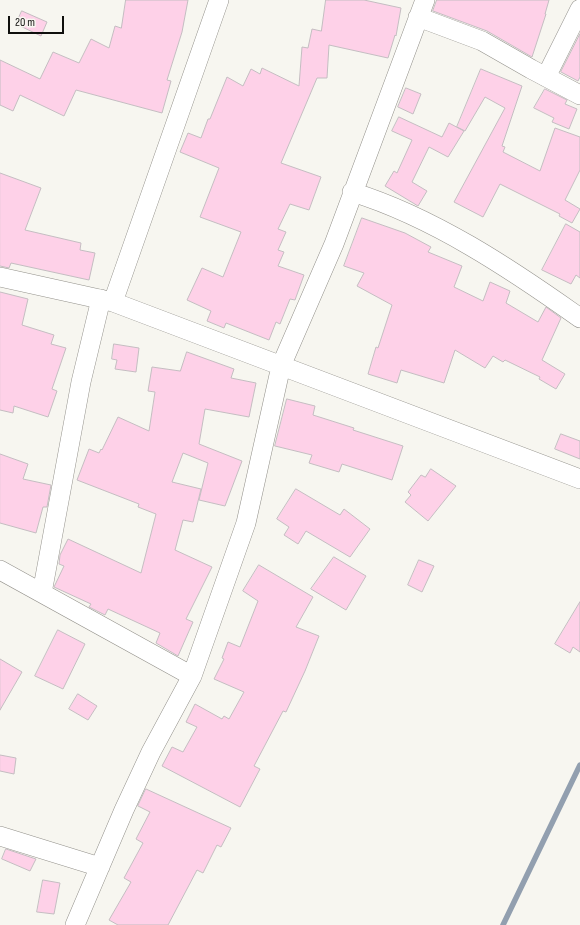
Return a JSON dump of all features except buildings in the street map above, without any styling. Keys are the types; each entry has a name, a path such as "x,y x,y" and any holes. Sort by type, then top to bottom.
{"street":[{"path":"42,593 81,382 107,301 219,0"},
{"path":"75,925 124,810 151,752 192,676 246,523 281,366 334,244 421,9 580,95"},
{"path":"546,77 580,9"},
{"path":"352,192 376,199 440,229 485,255 580,318"},
{"path":"0,277 107,301 580,479"},
{"path":"0,570 192,676"},
{"path":"0,836 100,867"}],"waterway":[{"path":"503,925 580,765"}]}
